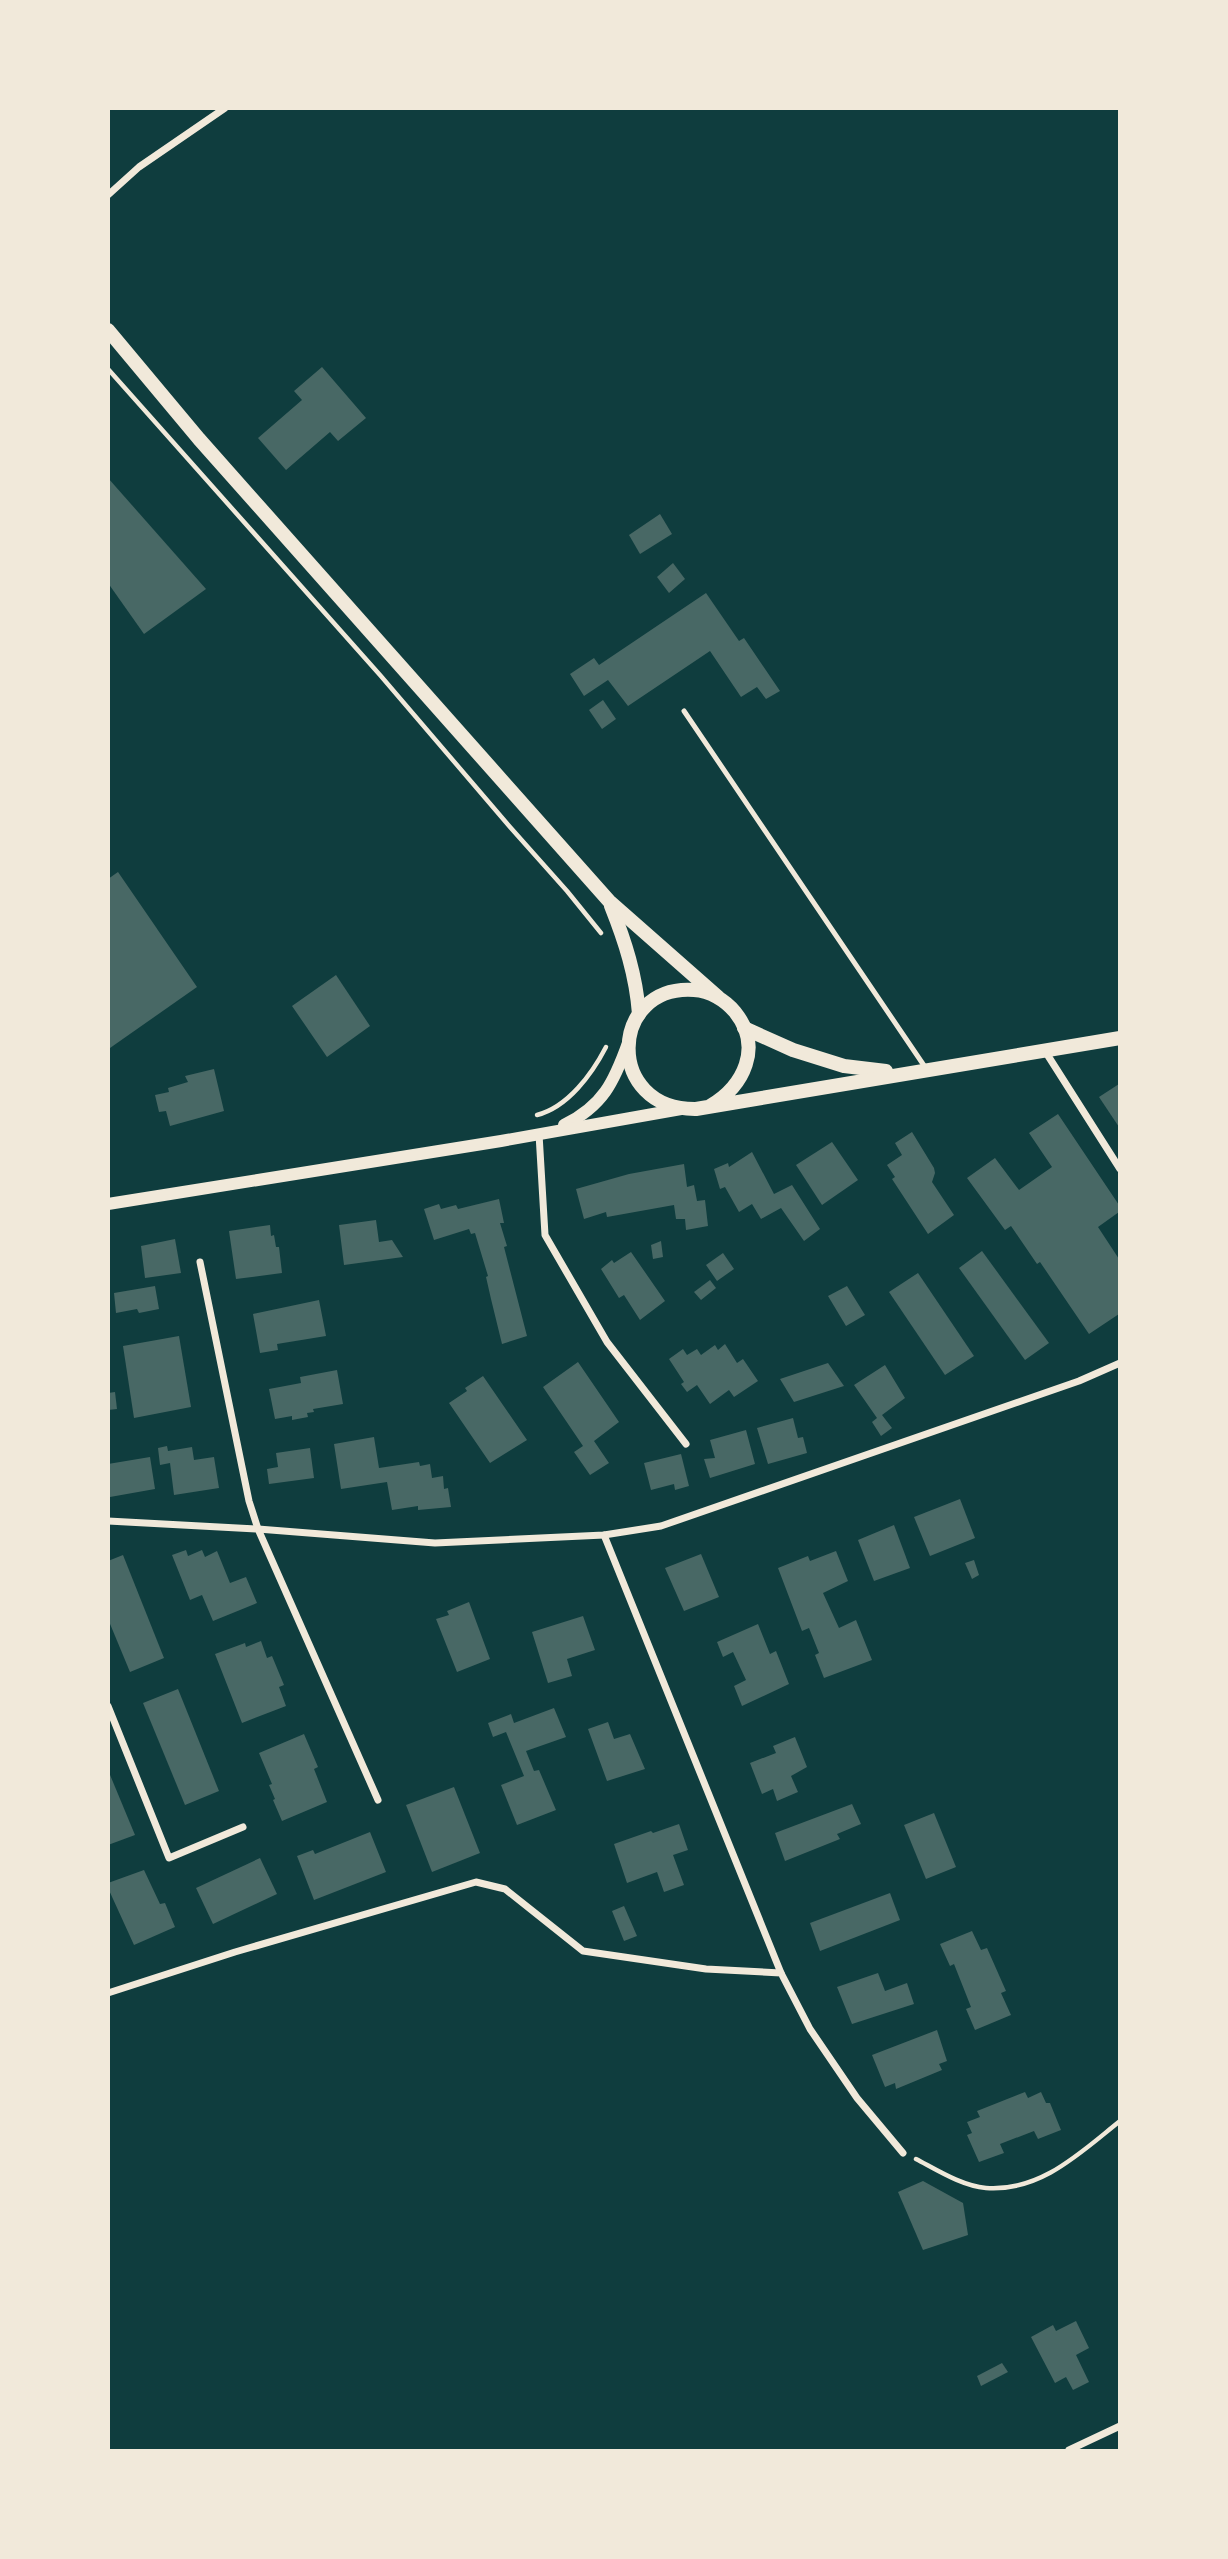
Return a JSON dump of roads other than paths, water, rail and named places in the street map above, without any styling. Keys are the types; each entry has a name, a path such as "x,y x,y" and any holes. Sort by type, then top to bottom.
{"main road":[{"path":"108,330 199,439 609,901 738,1016 748,1043 748,1059 735,1087 724,1098 710,1105"},
{"path":"609,901 630,959 637,987 639,1014"},
{"path":"718,997 701,990 675,991 651,1001 631,1028 628,1043 629,1062 635,1079 647,1094 663,1104 681,1109 710,1105 1119,1038"},
{"path":"744,1028 793,1050 844,1066 902,1073"}],"street":[{"path":"108,195 139,167 225,108"},
{"path":"544,1133 578,1118 602,1098 616,1076 628,1043"},
{"path":"1045,1050 1119,1169"},
{"path":"108,1204 681,1109"},
{"path":"544,1133 545,1235 607,1342 686,1444"},
{"path":"200,1262 249,1501 258,1529 377,1800"},
{"path":"108,1521 435,1543 604,1535 661,1526 1079,1381 1119,1363"},
{"path":"604,1535 781,1973 810,2029 850,2088 903,2153"},
{"path":"108,1706 169,1858 243,1827"},
{"path":"108,1993 235,1952 476,1882 505,1889 583,1951 706,1969 781,1973"},
{"path":"1069,2451 1119,2426"}],"lane":[{"path":"684,711 927,1070"}]}
